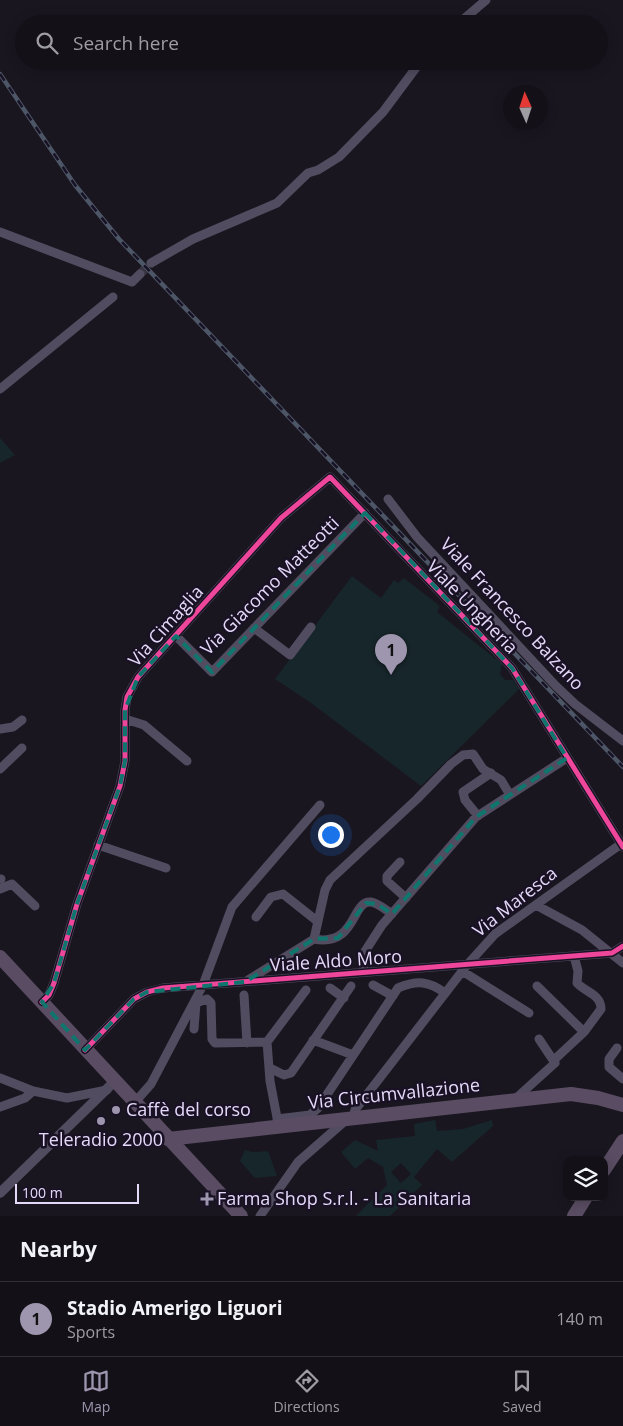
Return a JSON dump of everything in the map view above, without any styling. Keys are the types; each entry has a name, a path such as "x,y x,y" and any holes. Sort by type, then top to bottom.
{"main road":[{"path":"0,957 85,1050 111,1086 135,1102 241,1216"},
{"name":"Via Circumvallazione","path":"168,1138 278,1122 350,1118 570,1094 598,1098 623,1105"},
{"path":"608,1164 623,1141"},
{"path":"574,1216 583,1201"}],"street":[{"path":"468,15 486,0"},
{"path":"151,263 193,239 277,203 308,173 318,170 339,156 383,112 414,70"},
{"path":"0,232 132,282 140,274"},
{"path":"0,389 113,297"},
{"name":"Viale Ungheria","path":"330,477 450,606 512,668 622,845"},
{"name":"Via Cimaglia","path":"42,1002 49,995 54,984 77,904 120,786 125,761 127,697 138,677 281,518 330,477"},
{"name":"Viale Francesco Balzano","path":"388,499 418,537 556,686 575,704 623,741"},
{"name":"Via Giacomo Matteotti","path":"176,636 212,672 365,513"},
{"path":"254,628 290,655 311,627"},
{"path":"125,719 144,725 187,761"},
{"path":"0,729 13,727 22,720"},
{"path":"0,769 22,748"},
{"path":"314,939 325,890 330,880 417,799 451,764 463,755 473,754 483,769 501,780 510,795"},
{"path":"364,972 362,956 392,914 478,816 568,758"},
{"path":"478,816 465,800 464,792 491,773"},
{"path":"135,1102 151,1084 203,985 232,907 320,805"},
{"path":"98,845 166,868"},
{"name":"Via Maresca","path":"260,1216 298,1162 350,1118 464,968 495,934 622,845"},
{"path":"400,862 387,876 387,880 406,898"},
{"path":"0,889 12,884 35,906"},
{"path":"256,917 271,897 283,894 317,921"},
{"path":"245,982 314,939 328,940 341,936 350,926 360,907 366,903 377,904 392,914"},
{"path":"536,905 582,930 623,963"},
{"path":"612,953 623,946"},
{"name":"Viale Aldo Moro","path":"85,1050 134,999 147,992 163,988 364,972 464,968 612,953"},
{"path":"554,1059 584,1032 596,1018 601,1005 594,994 577,983 578,971 574,956"},
{"path":"464,968 529,1012"},
{"path":"306,990 267,1042 268,1069 278,1122 313,1113 329,1094 398,988 413,982 435,985 445,993"},
{"path":"373,985 393,996"},
{"path":"272,1069 288,1075 352,986"},
{"path":"538,986 584,1032"},
{"path":"330,988 344,998"},
{"path":"244,995 247,1043"},
{"path":"194,1029 196,1003 207,999 211,1003 213,1042 218,1044 267,1042"},
{"path":"513,1100 556,1063 539,1039"},
{"path":"314,1040 353,1055"},
{"path":"617,1048 608,1063 611,1071 623,1079"},
{"path":"0,1078 32,1091 66,1098 111,1086"},
{"path":"0,1193 111,1086"},
{"path":"0,1107 25,1098 32,1091"}],"highlighted area":[{"path":"365,513 512,668 567,758 476,817 392,914 377,904 366,903 338,938 314,939 245,982 147,992 134,999 85,1050 42,1002 54,983 77,904 120,786 125,761 125,710 138,677 176,636 212,672"}],"shaded area":[{"path":"0,438 15,455 0,463"},
{"path":"352,576 381,598 394,580 398,583 404,578 440,606 437,612 502,664 500,674 505,680 513,680 519,689 421,786 311,703 275,679"},
{"path":"435,1120 437,1131 463,1129 492,1120 493,1126 452,1162 437,1149 414,1177 422,1185 390,1216 356,1216 387,1185 383,1167 368,1158 355,1169 341,1152 355,1140 378,1151 376,1140 415,1136 414,1124","holes":["401,1163 411,1174 401,1183 391,1172"]},
{"path":"245,1150 252,1152 268,1151 277,1176 255,1178 240,1161"}],"tunnel":[{"path":"140,274 151,263"}],"railway":[{"path":"0,74 75,185 119,239 623,767"}],"cycle path":[{"path":"42,1002 49,995 54,983 77,904 120,786 125,761 125,710 127,697 138,677 281,518 330,477 512,668 623,847"},
{"path":"85,1050 134,999 147,992 163,988 612,953 623,946"}],"place":[{"name":"Stadio Amerigo Liguori","path":"391,675"},
{"name":"Caffè del corso","path":"116,1110"},
{"name":"Teleradio 2000","path":"101,1121"},
{"name":"Farma Shop S.r.l. - La Sanitaria","path":"207,1199"}]}
